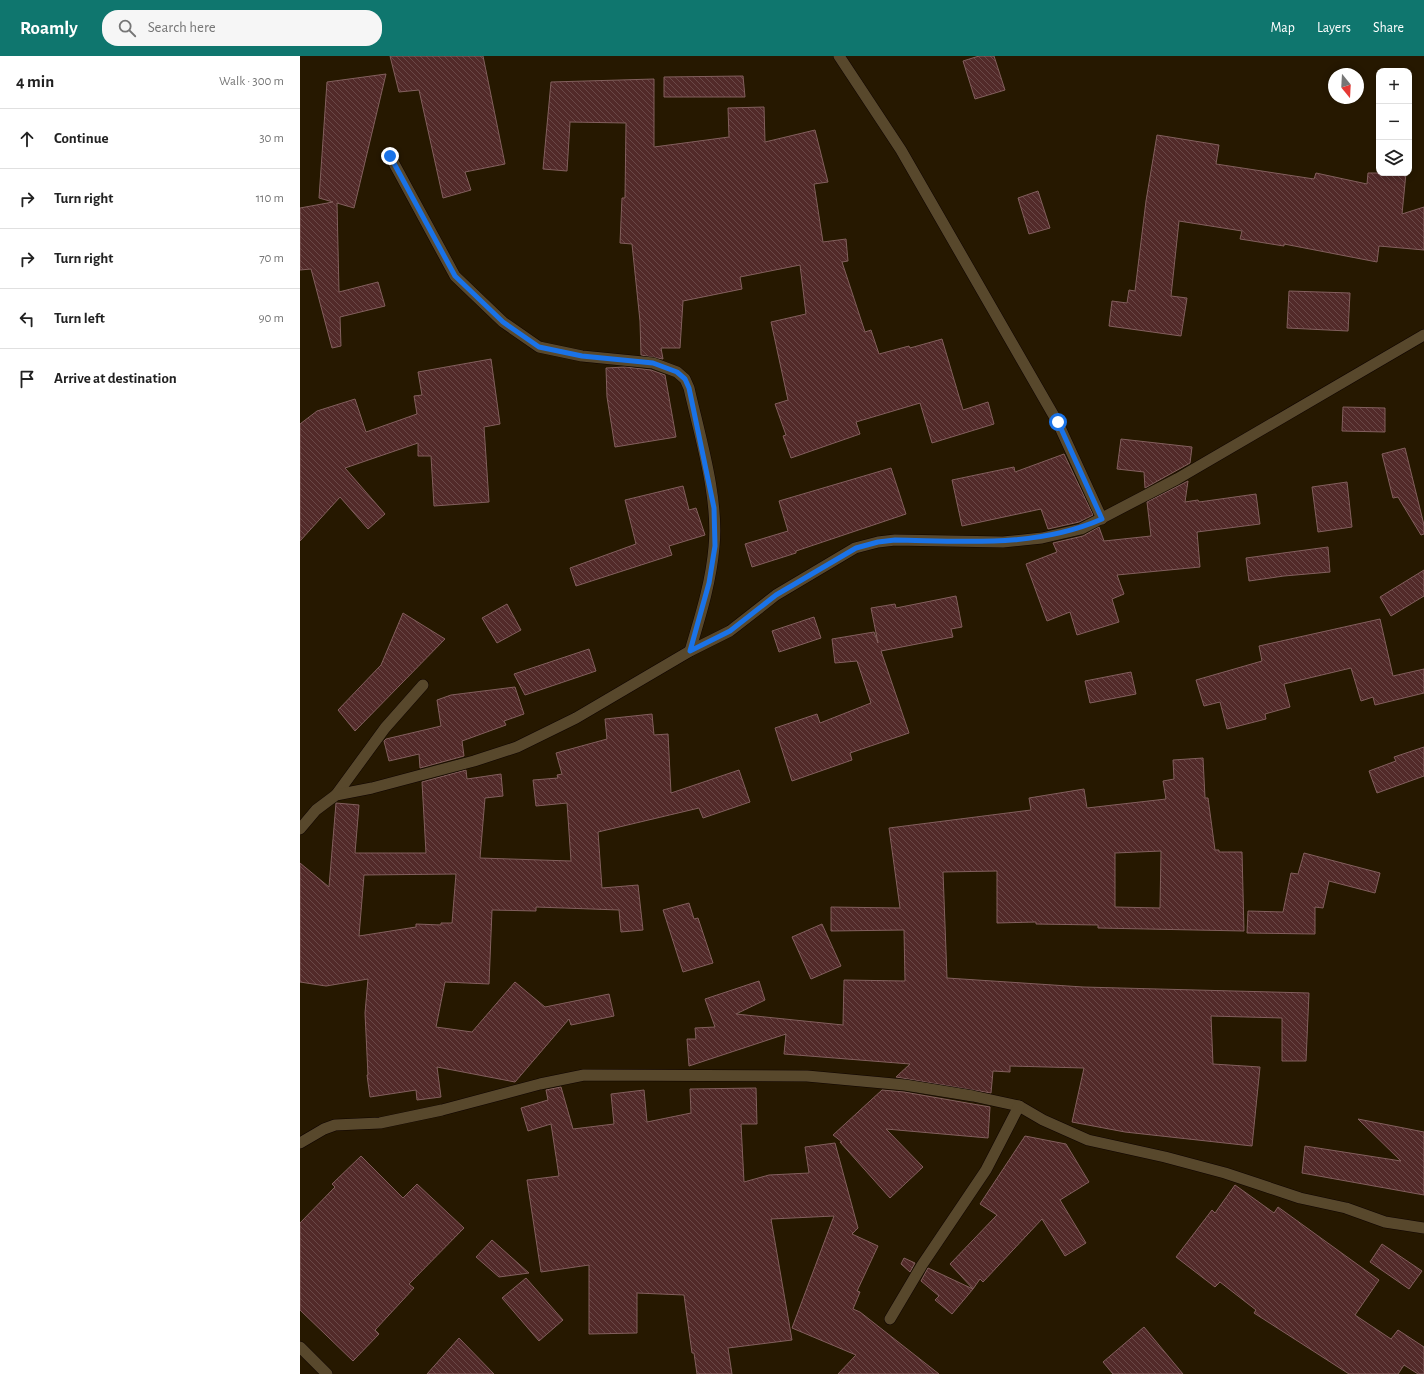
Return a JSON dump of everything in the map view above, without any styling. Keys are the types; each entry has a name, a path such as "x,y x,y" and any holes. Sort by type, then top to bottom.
{"street":[{"path":"839,56 901,150 1058,422 1102,519"},
{"path":"390,156 455,276 503,322 539,347 582,356 653,363 677,372 685,379 689,388 714,508 715,546 709,583 690,651"},
{"path":"336,795 372,788 474,761 517,747 576,718 690,651 730,631 776,595 856,548 878,542 895,540 1003,542 1042,538 1081,529 1177,479 1424,335"},
{"path":"300,829 316,810 336,795 385,728 423,685"},
{"path":"300,1143 324,1129 336,1125 380,1123 442,1110 540,1084 584,1075 807,1076 905,1085 973,1096 1019,1106 1043,1120 1088,1140 1165,1157 1225,1173 1300,1198 1346,1208 1386,1222 1424,1228"},
{"path":"890,1318 922,1265 986,1170 1019,1106"},
{"path":"301,1350 327,1374"}],"building":[{"path":"390,56 483,56 505,164 465,172 471,190 443,198 419,90 399,92"},
{"path":"979,56 994,56 1005,90 975,99 963,61"},
{"path":"386,74 354,208 337,203 339,292 378,282 385,306 340,317 341,346 332,348 311,269 300,270 300,208 333,202 319,198 327,82"},
{"path":"743,76 745,97 664,97 664,77"},
{"path":"654,79 654,147 729,137 728,108 764,107 765,142 815,130 828,182 814,184 823,242 846,239 848,261 842,262 865,332 871,330 879,354 909,346 910,348 942,339 963,410 988,402 994,424 932,443 920,403 856,422 860,434 791,458 783,436 786,435 775,404 788,400 771,322 806,314 800,265 740,277 742,289 683,301 680,348 661,348 663,359 641,355 640,321 632,244 620,243 622,198 625,198 626,123 570,122 567,171 543,169 551,82"},
{"path":"1157,135 1219,145 1216,164 1314,179 1316,173 1367,184 1368,173 1376,173 1376,176 1406,176 1402,214 1424,207 1424,250 1379,246 1377,262 1284,244 1284,246 1240,239 1242,231 1179,221 1171,296 1187,298 1181,336 1109,326 1112,301 1127,303 1129,290 1135,291 1146,201"},
{"path":"1038,191 1050,228 1029,234 1018,198"},
{"path":"1289,291 1350,293 1348,331 1287,328"},
{"path":"491,359 500,424 484,427 489,502 434,506 431,456 418,456 418,443 345,468 385,514 368,529 340,497 300,541 300,424 317,411 355,399 366,432 417,414 414,396 422,395 418,372"},
{"path":"625,367 651,370 665,375 676,437 615,447 607,397 606,368"},
{"path":"1343,407 1385,408 1385,432 1342,431"},
{"path":"1121,439 1192,447 1190,463 1145,488 1144,472 1117,469"},
{"path":"1405,448 1424,525 1424,534 1421,535 1398,497 1393,498 1382,454"},
{"path":"1064,454 1093,515 1079,522 1048,529 1041,509 962,526 952,480 1014,467 1015,472"},
{"path":"891,468 906,514 752,567 745,544 788,531 779,501"},
{"path":"1188,481 1185,502 1198,500 1199,502 1256,494 1260,524 1197,532 1200,567 1117,575 1124,594 1112,599 1119,622 1077,635 1070,612 1047,621 1026,564 1057,552 1053,543 1083,536 1099,527 1104,541 1151,536 1147,502"},
{"path":"1347,482 1352,527 1318,532 1312,487"},
{"path":"683,486 689,510 696,508 705,535 669,546 672,555 576,586 570,568 636,544 625,500"},
{"path":"1328,547 1330,572 1249,581 1246,558"},
{"path":"1424,570 1424,596 1391,616 1380,597"},
{"path":"956,596 962,627 951,629 953,637 881,651 909,733 850,753 852,760 792,781 775,728 817,714 820,723 871,703 857,661 835,663 832,639 874,632 878,643 871,608 895,604 896,608"},
{"path":"507,604 521,630 497,643 482,618"},
{"path":"403,613 445,639 355,731 338,710 381,665"},
{"path":"814,617 821,638 779,652 772,631"},
{"path":"1380,619 1393,676 1424,669 1424,693 1375,705 1373,697 1361,701 1351,668 1284,684 1290,707 1265,714 1266,719 1227,729 1220,702 1204,706 1196,680 1262,661 1259,646"},
{"path":"589,649 596,671 525,695 514,674"},
{"path":"1131,672 1136,694 1090,703 1085,681"},
{"path":"515,687 524,714 504,721 506,725 462,741 464,756 420,768 419,754 389,761 384,741 386,739 441,726 437,700 451,695"},
{"path":"652,714 654,735 668,734 671,793 739,770 750,802 703,818 699,808 598,832 602,888 638,885 643,930 621,932 619,910 536,907 536,911 492,910 489,984 445,982 436,1027 472,1032 515,982 545,1007 609,994 614,1016 571,1025 569,1019 515,1082 437,1067 441,1097 417,1100 416,1090 370,1097 367,1075 365,1013 368,979 326,986 300,982 300,863 329,887 336,803 359,805 355,853 426,853 422,782 466,770 467,779 501,774 503,796 485,798 480,858 571,861 567,803 536,806 533,780 558,778 557,775 562,774 556,753 607,739 605,719","holes":["456,874 452,923 441,923 441,925 416,924 416,927 359,936 364,875"]},
{"path":"1424,747 1424,776 1377,793 1369,771 1396,761 1394,757"},
{"path":"1203,758 1205,798 1208,798 1215,850 1219,850 1219,852 1242,852 1244,931 1098,928 1098,925 1036,924 1036,922 997,923 997,871 943,872 947,978 1083,987 1309,993 1306,1061 1282,1061 1282,1018 1211,1016 1213,1064 1260,1067 1252,1146 1125,1132 1072,1122 1084,1068 1010,1066 1010,1072 993,1071 991,1093 896,1077 910,1064 784,1054 786,1034 689,1066 687,1039 696,1039 695,1028 715,1027 705,999 759,981 765,1000 736,1014 843,1025 844,980 905,981 904,930 831,931 831,907 900,908 889,828 1031,810 1029,798 1084,789 1087,808 1166,799 1163,781 1174,779 1173,760","holes":["1161,851 1160,908 1115,907 1115,853"]},
{"path":"1304,853 1380,873 1375,893 1329,881 1323,908 1315,907 1315,934 1247,933 1248,911 1283,912 1291,873 1298,874"},
{"path":"689,903 694,919 698,918 713,963 683,972 663,910"},
{"path":"822,924 841,966 811,979 792,937"},
{"path":"561,1087 573,1129 614,1124 611,1094 644,1090 647,1122 691,1113 690,1089 756,1088 757,1124 741,1124 744,1182 769,1175 809,1173 805,1147 835,1143 858,1228 852,1234 878,1246 857,1291 860,1292 853,1309 860,1312 939,1374 838,1374 856,1355 792,1328 834,1216 771,1219 792,1340 728,1348 732,1374 697,1374 694,1353 692,1353 684,1295 637,1293 637,1333 589,1334 589,1265 541,1272 527,1180 559,1176 551,1124 528,1131 521,1108 548,1100 546,1090"},
{"path":"882,1090 904,1092 990,1107 988,1138 886,1129 923,1167 890,1198 840,1142 842,1142 833,1135"},
{"path":"1358,1119 1424,1132 1424,1195 1302,1173 1305,1146 1401,1161"},
{"path":"1025,1136 1066,1144 1089,1182 1060,1200 1086,1243 1065,1256 1042,1219 983,1282 980,1279 973,1289 950,1264 997,1215 980,1204"},
{"path":"361,1156 403,1198 417,1184 464,1228 409,1284 414,1288 375,1330 379,1334 353,1361 300,1310 300,1223 335,1187 332,1184"},
{"path":"1235,1185 1274,1213 1278,1207 1379,1280 1355,1315 1391,1339 1398,1330 1424,1347 1424,1374 1418,1374 1404,1365 1398,1374 1349,1374 1254,1313 1256,1310 1220,1282 1215,1287 1176,1257 1212,1210 1215,1213"},
{"path":"492,1240 529,1273 499,1277 476,1257"},
{"path":"1382,1244 1422,1271 1409,1289 1370,1262"},
{"path":"904,1258 915,1263 910,1272 901,1264"},
{"path":"928,1268 973,1289 952,1314 935,1300 939,1296 921,1281"},
{"path":"526,1278 563,1320 539,1341 502,1298"},
{"path":"1144,1327 1183,1374 1113,1374 1103,1362"},
{"path":"459,1338 494,1374 427,1374"}],"route":[{"path":"390,156 455,276 503,322 539,347 582,356 653,363 677,372 685,379 689,388 714,508 715,546 709,583 690,651 730,631 776,595 856,548 878,542 895,540 1003,542 1042,538 1081,529 1102,519 1058,422"}]}
